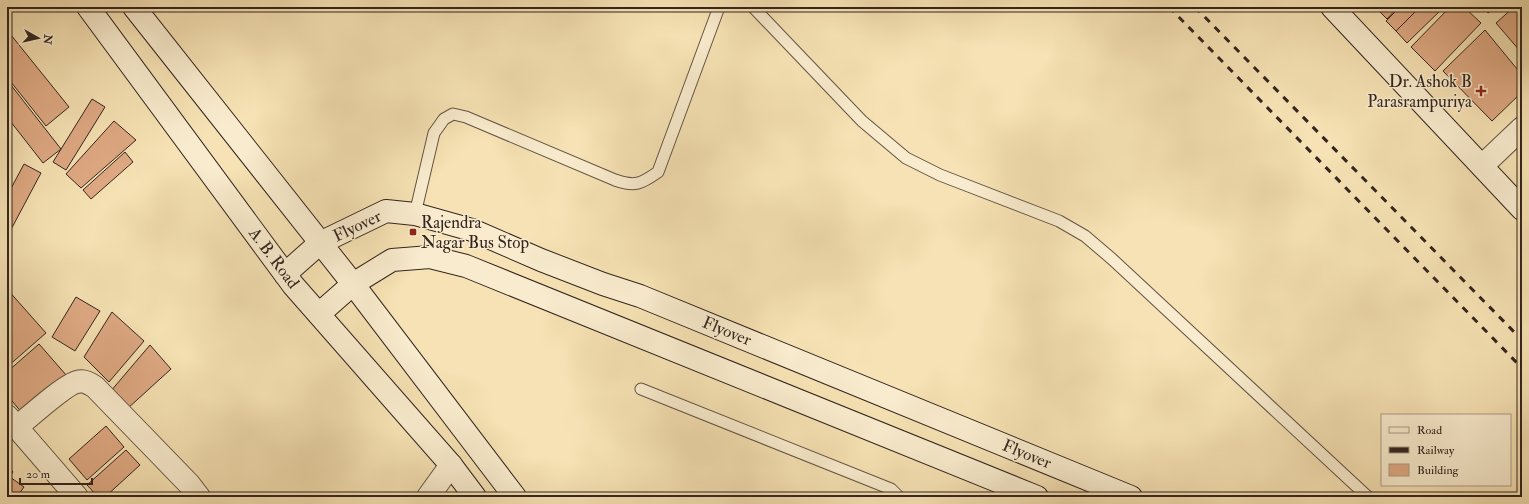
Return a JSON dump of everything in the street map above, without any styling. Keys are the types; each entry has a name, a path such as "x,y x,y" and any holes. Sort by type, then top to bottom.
{"main road":[{"name":"A. B. Road","path":"88,7 293,285 451,465 475,497"},
{"path":"134,7 353,284 515,497"},
{"path":"1332,7 1522,209"},
{"path":"1482,166 1522,128"},
{"name":"Flyover","path":"285,274 320,243 386,211 416,214 472,230 541,260 603,284 640,296 1132,497"},
{"path":"319,314 353,284 392,260 430,257 466,266 1037,497"},
{"path":"77,497 12,422 76,382 86,382 95,387 189,484 199,497"},
{"path":"428,497 451,465"}],"lane":[{"path":"416,214 434,133 444,119 453,114 466,117 629,185 644,182 658,172 719,7"},
{"path":"753,7 862,121 906,158 940,175 1059,221 1085,236 1112,259 1368,497"},
{"path":"641,389 891,489 899,497"}],"building":[{"path":"1375,7 1398,7 1387,19"},
{"path":"1400,7 1420,7 1396,31 1386,21"},
{"path":"1420,7 1444,7 1407,43 1396,31"},
{"path":"1450,7 1464,7 1481,23 1435,71 1411,47"},
{"path":"1483,7 1496,7 1488,13"},
{"path":"1514,7 1522,7 1522,49 1520,51 1496,23"},
{"path":"7,30 69,107 46,126 7,77"},
{"path":"1485,30 1522,75 1522,92 1492,121 1443,71"},
{"path":"7,80 61,149 43,163 7,117"},
{"path":"92,99 105,107 66,170 53,162"},
{"path":"114,121 136,140 81,188 66,174"},
{"path":"125,152 133,162 91,199 83,190"},
{"path":"24,164 41,173 7,237 7,196"},
{"path":"7,289 46,333 7,367"},
{"path":"76,297 100,311 75,351 52,337"},
{"path":"112,312 144,341 109,382 84,357"},
{"path":"39,344 67,376 23,414 7,395 7,372"},
{"path":"150,345 171,369 127,409 110,392"},
{"path":"106,426 124,447 87,480 69,459"},
{"path":"126,450 140,465 105,497 98,497 87,485"},
{"path":"7,465 13,472 7,480"},
{"path":"10,477 24,487 17,497 7,497 7,482"}],"railway":[{"path":"1169,7 1522,368"},
{"path":"1195,7 1522,340"}],"place":[{"name":"Dr. Ashok B Parasrampuriya","path":"1481,91"},
{"name":"Rajendra Nagar Bus Stop","path":"413,232"}]}
